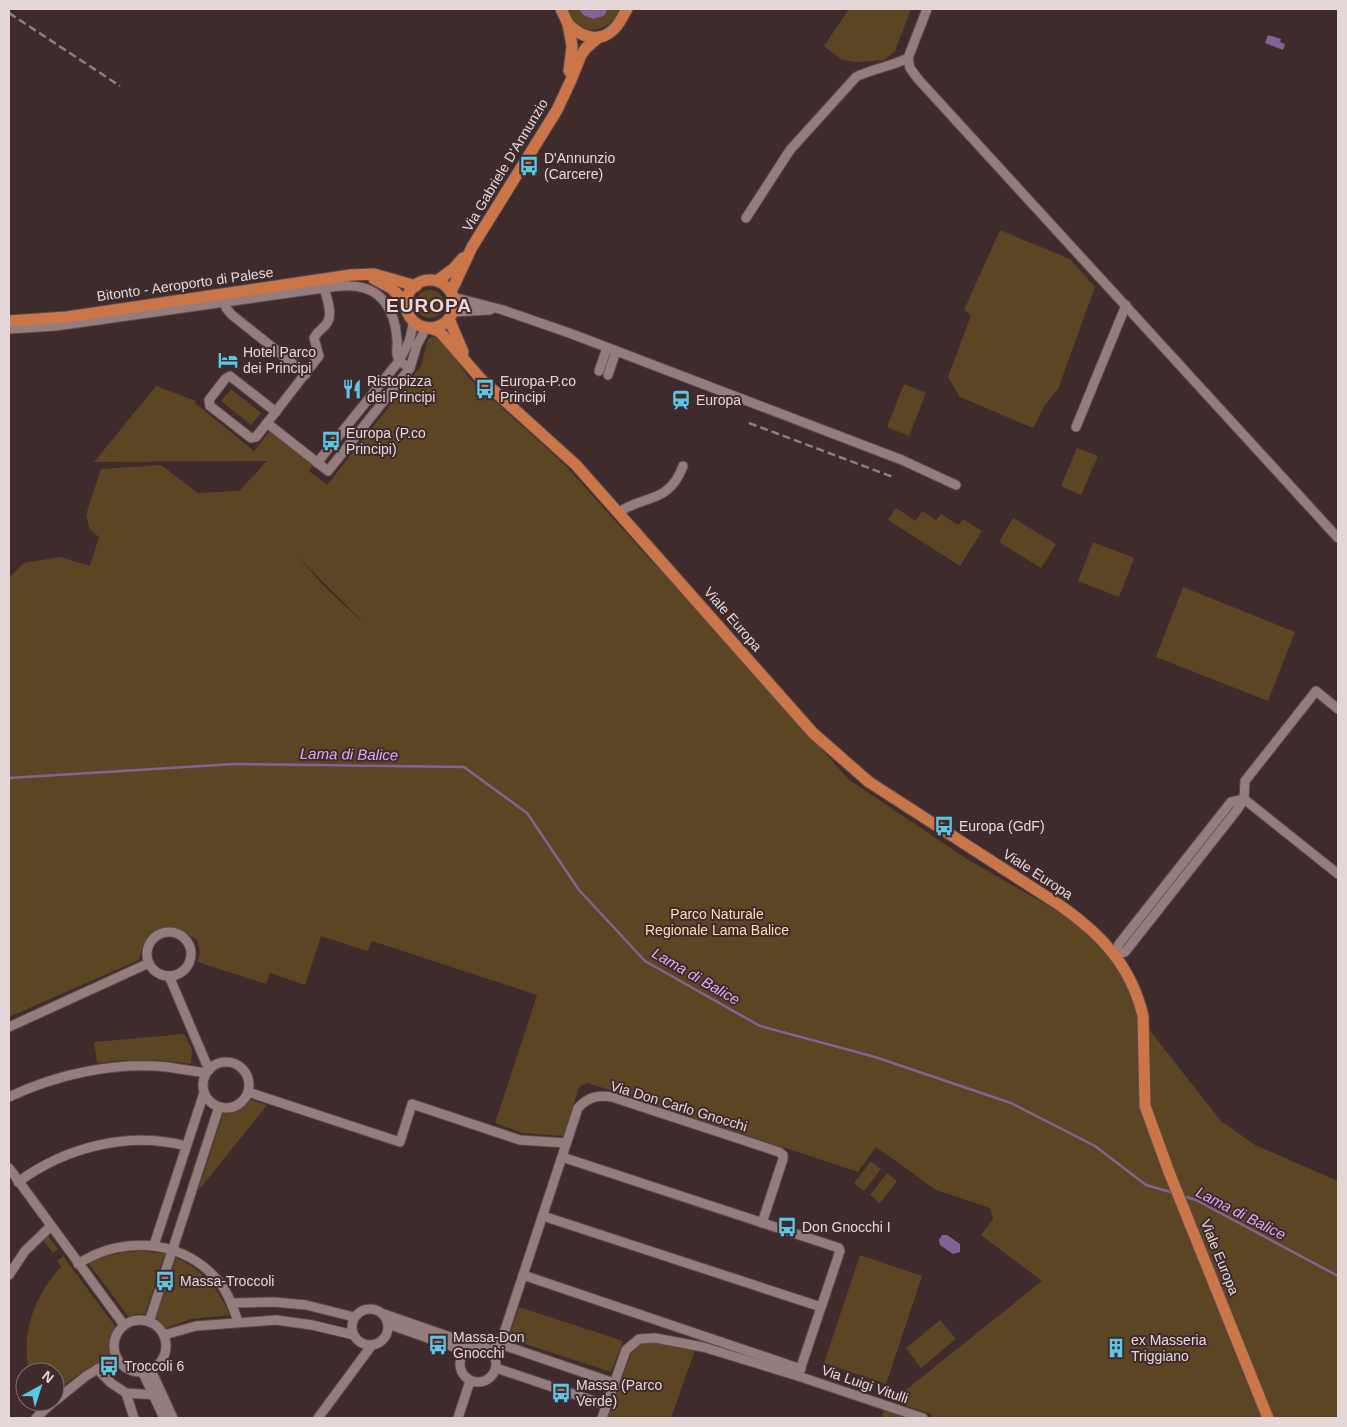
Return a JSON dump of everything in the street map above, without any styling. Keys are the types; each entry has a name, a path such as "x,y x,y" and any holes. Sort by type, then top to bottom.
{"main road":[{"path":"560,10 568,24 579,34 588,37 599,37"},
{"path":"562,99 586,48 599,37 615,28 625,11"},
{"path":"562,99 571,62 572,46 568,24"},
{"name":"Via Gabriele D'Annunzio","path":"437,282 453,269 472,247 550,122 562,99"},
{"name":"Via Gabriele D'Annunzio","path":"452,294 472,247"},
{"name":"Bitonto - Aeroporto di Palese","path":"9,321 42,320 105,310 223,297 278,285 347,276 380,276 416,286"},
{"path":"365,276 391,288 407,302"},
{"path":"426,281 437,282 442,284 452,294 454,302 451,316 437,327 428,328 414,321 410,316 407,302 408,296 416,286 426,281"},
{"name":"Viale Europa","path":"451,316 465,356 480,379"},
{"name":"Viale Europa","path":"428,328 441,334 480,379 564,454 619,512 813,733 869,782 1082,921 1106,943 1129,978 1140,1002 1144,1025 1145,1106 1169,1172 1268,1418"}],"street":[{"path":"927,9 908,58 910,68 918,79 1338,538"},
{"path":"746,218 790,150 856,77 870,70 893,65 908,58"},
{"path":"278,285 324,288"},
{"path":"9,329 42,328 126,316 223,297 352,286 369,290 380,296 392,312 398,341 396,354 400,361 410,368"},
{"path":"276,412 230,376 225,379 208,400 210,406 251,438 256,437 276,412 306,374 319,356 314,338 318,330 328,322 330,316 324,288"},
{"path":"452,294 503,310 612,350 902,460 956,485"},
{"path":"223,297 226,308 232,315 306,374"},
{"path":"1076,427 1126,306"},
{"path":"105,310 126,316"},
{"path":"451,316 472,310 503,310"},
{"path":"42,320 65,324"},
{"path":"317,463 400,361 409,342 414,321"},
{"path":"267,423 328,472 410,368 417,345 428,328"},
{"path":"603,373 612,350"},
{"path":"337,437 348,446"},
{"path":"619,512 625,508 657,498 679,477 683,466"},
{"path":"1244,799 1245,781 1316,691 1338,709"},
{"path":"1115,955 1119,944 1231,802 1244,799"},
{"path":"1244,799 1338,874"},
{"path":"164,932 178,934 188,944 190,958 183,970 169,976 156,972 149,963 147,954 151,940 164,932"},
{"path":"9,1026 149,963"},
{"path":"169,976 207,1072"},
{"path":"154,1245 204,1093 203,1081 207,1072 216,1064 224,1062 237,1065 244,1071 248,1079 248,1092 243,1100 228,1108 219,1107 212,1103 204,1093"},
{"path":"9,1097 50,1080 97,1070 141,1066 207,1072"},
{"path":"248,1092 400,1142 412,1104 520,1140 566,1144"},
{"name":"Via Don Carlo Gnocchi","path":"500,1344 578,1108 585,1101 593,1097 605,1096 780,1152 783,1155 783,1159 762,1223"},
{"path":"149,1322 219,1107"},
{"path":"18,1182 49,1162 89,1148 122,1142 154,1140 186,1146"},
{"path":"562,1157 839,1248 840,1251 799,1372"},
{"path":"9,1168 124,1325"},
{"path":"543,1216 821,1307"},
{"path":"9,1274 25,1251 51,1226"},
{"path":"78,1264 94,1255 118,1247 154,1245 173,1249 203,1267 223,1287 232,1303 238,1322"},
{"path":"523,1275 799,1372"},
{"path":"232,1303 274,1302 306,1305 354,1317"},
{"path":"372,1345 361,1343 354,1335 352,1326 354,1317 368,1308 374,1308 384,1314 486,1348 496,1361 496,1368 492,1377 487,1381 476,1383 465,1377 460,1367 460,1361 465,1351 477,1346"},
{"path":"318,1418 372,1345 386,1336 388,1324 384,1314"},
{"path":"138,1320 149,1322 158,1327 164,1335 165,1355 160,1364 147,1371 128,1370 116,1358 115,1338 124,1325 138,1320"},
{"path":"164,1335 196,1326 276,1320 354,1335"},
{"path":"388,1324 465,1351"},
{"path":"602,1418 626,1350 639,1339 655,1338 799,1372"},
{"path":"490,1351 500,1344 614,1382"},
{"path":"65,1393 97,1369 116,1358"},
{"path":"496,1368 606,1405"},
{"path":"97,1369 110,1383 126,1393 154,1395"},
{"path":"147,1371 154,1395 164,1418"},
{"path":"147,1371 173,1418"},
{"name":"Via Luigi Vitulli","path":"799,1372 922,1418"},
{"path":"458,1418 470,1381"},
{"path":"126,1393 134,1418"}],"green space":[{"path":"568,9 579,9 583,15 593,19 604,16 608,9 619,9 615,18 609,24 593,30 578,25"},
{"path":"849,9 911,9 895,51 884,60 856,62 842,60 824,46"},
{"path":"1000,230 1070,259 1095,287 1058,389 1045,405 1033,428 960,397 948,377 971,315 964,310"},
{"path":"430,290 440,294 444,304 440,314 430,318 420,314 416,304 420,294"},
{"name":"Parco Naturale Regionale Lama Balice","path":"431,337 441,339 469,378 565,465 653,563 702,612 848,779 967,859 1071,919 1112,960 1151,1032 1221,1121 1255,1145 1338,1181 1338,1418 933,1418 931,1414 892,1401 1042,1281 981,1235 993,1219 990,1208 936,1190 876,1147 858,1172 588,1083 579,1088 563,1136 522,1133 495,1123 537,995 372,941 367,951 321,936 305,985 270,973 266,984 198,962 200,950 197,940 178,928 159,930 143,944 139,960 9,1017 9,578 24,563 60,557 90,566 99,537 90,530 86,515 101,469 161,465 198,493 239,491 267,461 94,462 156,386 196,401 195,403 254,451 270,431 312,465 309,471 327,485 421,366 428,339","holes":["297,556 361,620 325,587"]},
{"path":"904,384 926,393 909,436 887,427"},
{"path":"231,389 261,413 251,425 221,401"},
{"path":"1077,448 1098,456 1081,495 1061,486"},
{"path":"896,508 916,521 922,511 936,520 941,514 958,525 963,519 982,531 960,566 888,520"},
{"path":"1013,518 1056,544 1041,568 999,542"},
{"path":"1093,542 1134,558 1119,597 1078,581"},
{"path":"1183,587 1295,632 1268,701 1156,657"},
{"path":"184,1034 192,1049 191,1064 144,1060 97,1063 94,1042"},
{"path":"251,1100 267,1105 198,1191 223,1114 239,1110"},
{"path":"871,1161 881,1169 864,1191 854,1183"},
{"path":"887,1173 897,1181 880,1203 870,1195"},
{"path":"48,1236 58,1249 53,1253 43,1240"},
{"path":"143,1251 165,1254 145,1314 128,1316 89,1264 115,1254"},
{"path":"860,1255 922,1276 886,1384 824,1363"},
{"path":"63,1256 115,1326 109,1338 109,1355 65,1384 65,1362 28,1362 27,1357 28,1329 32,1316 43,1290 61,1267 57,1261"},
{"path":"176,1258 194,1268 209,1281 221,1297 230,1315 191,1319 166,1328 156,1318"},
{"path":"519,1307 623,1341 611,1372 513,1340 510,1333"},
{"path":"940,1320 956,1339 921,1368 906,1348"},
{"path":"652,1341 695,1350 671,1418 608,1418 633,1348 641,1343"},
{"path":"884,1411 907,1418 882,1418"}],"shaded area":[{"path":"579,9 608,9 604,16 593,19 583,15"},
{"path":"1268,35 1281,39 1280,42 1285,44 1283,50 1265,43"},
{"path":"942,1235 947,1235 960,1244 960,1252 953,1254 940,1245 939,1240"}],"waterway":[{"name":"Lama di Balice","path":"9,778 234,764 464,767 527,813 579,890 645,961 760,1026 875,1057 1011,1103 1095,1146 1146,1185 1174,1193"},
{"name":"Lama di Balice","path":"1182,1196 1196,1200 1338,1276"}],"railway":[{"path":"9,13 120,86"},
{"path":"749,423 893,477"}],"place":[{"name":"D'Annunzio (Carcere)","path":"529,166"},
{"name":"Hotel Parco dei Principi","path":"228,360"},
{"name":"Ristopizza dei Principi","path":"352,389"},
{"name":"Europa-P.co Principi","path":"485,389"},
{"name":"Europa","path":"681,400"},
{"name":"Europa (P.co Principi)","path":"331,441"},
{"name":"Europa (GdF)","path":"944,826"},
{"name":"Don Gnocchi I","path":"787,1227"},
{"name":"Massa-Troccoli","path":"165,1281"},
{"name":"Massa-Don Gnocchi","path":"438,1345"},
{"name":"ex Masseria Triggiano","path":"1116,1348"},
{"name":"Troccoli 6","path":"109,1366"},
{"name":"Massa (Parco Verde)","path":"561,1393"}],"district":[{"name":"EUROPA","path":"429,305"}]}
